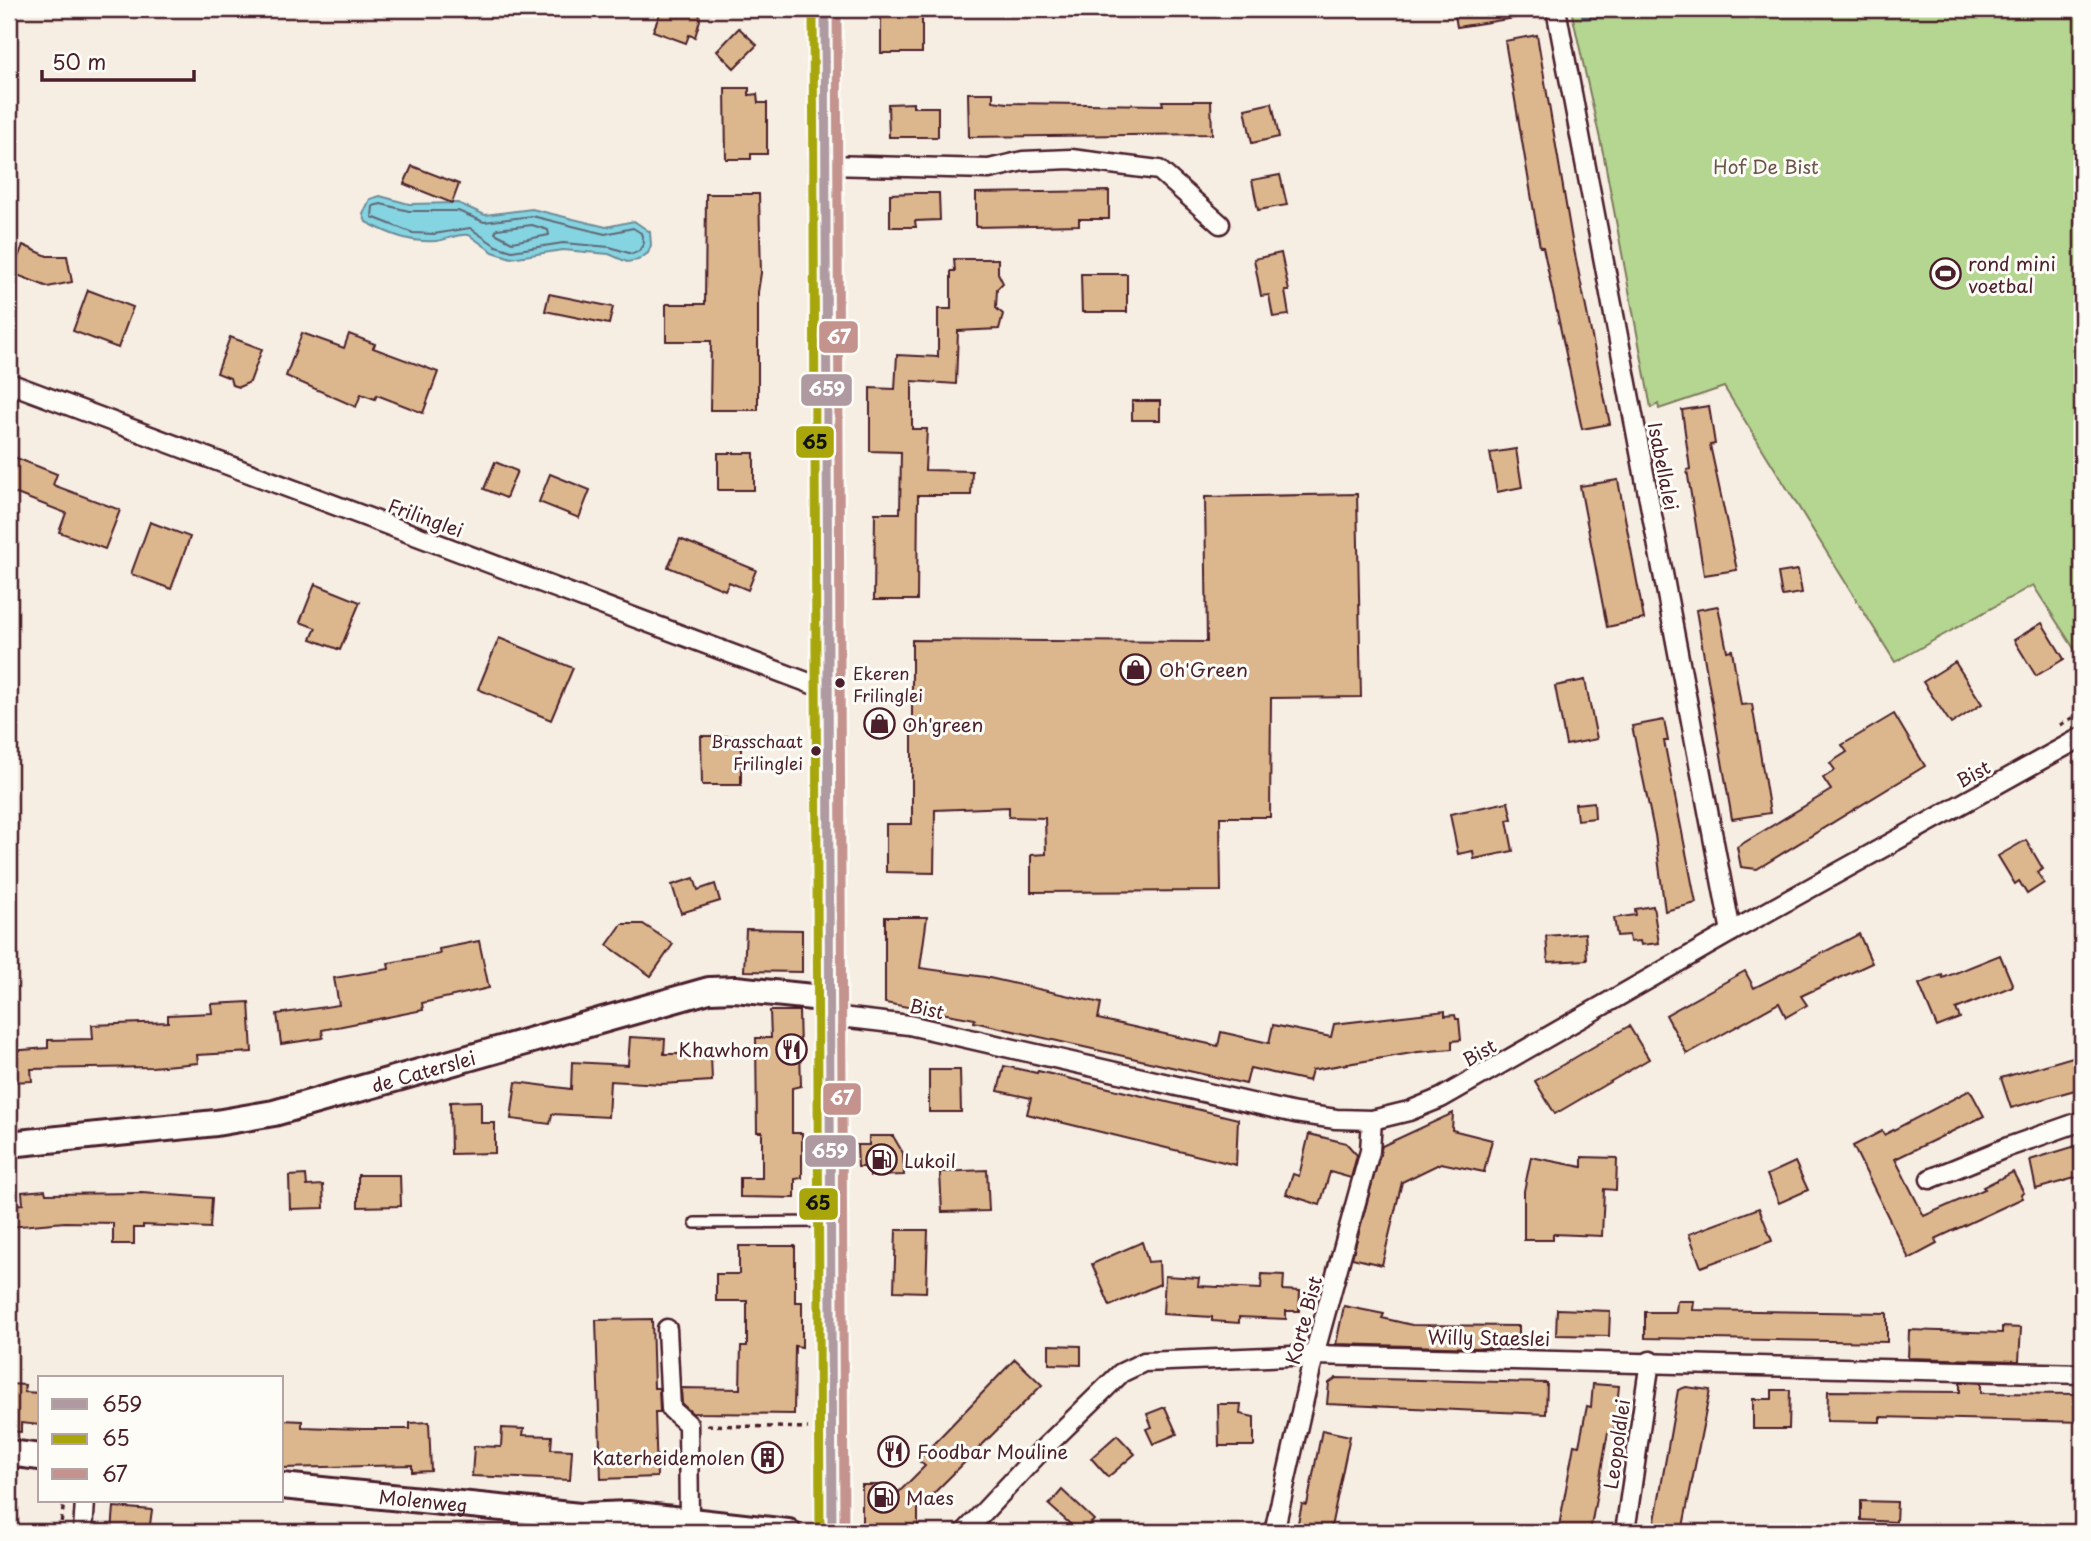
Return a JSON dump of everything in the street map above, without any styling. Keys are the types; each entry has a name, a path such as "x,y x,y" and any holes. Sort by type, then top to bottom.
{"main road":[{"path":"825,9 832,1008 832,1532"}],"street":[{"name":"Isabellalei","path":"1556,9 1731,932"},
{"path":"826,165 989,169 1023,161 1071,159 1159,170 1220,224"},
{"name":"Frilinglei","path":"9,383 828,690"},
{"name":"Bist","path":"832,1008 1295,1113 1372,1120 1409,1111 1441,1098 1731,932 2082,737"},
{"name":"de Caterslei","path":"9,1144 216,1123 274,1113 381,1085 657,1002 709,990 735,989 832,1008"},
{"name":"Korte Bist","path":"1274,1532 1314,1355 1370,1151 1372,1120"},
{"path":"1930,1179 2082,1121"},
{"path":"667,1329 671,1409 688,1424 689,1520"},
{"name":"Willy Staeslei","path":"965,1532 1037,1455 1121,1373 1144,1362 1314,1355 2082,1374"},
{"name":"Leopoldlei","path":"1625,1532 1650,1362"},
{"path":"9,1453 38,1457"},
{"name":"Molenweg","path":"284,1486 580,1516 628,1514 788,1532"},
{"path":"83,1532 85,1502"}],"lane":[{"path":"695,1223 832,1223"}],"path":[{"path":"688,1424 831,1429"},
{"path":"61,1532 64,1502"}],"green space":[{"name":"Hof De Bist","path":"1571,9 2082,9 2082,661 2033,585 1895,662 1724,387 1659,409 1658,404 1651,408 1604,157"}],"water":[{"path":"380,196 409,204 458,203 485,215 532,209 606,227 634,221 650,232 651,245 648,253 638,260 627,262 609,254 563,250 511,258 493,252 469,235 436,241 417,241 400,237 366,222 363,214 370,199"}],"building":[{"path":"662,9 699,9 700,20 695,37 689,35 686,43 653,31"},
{"path":"881,9 922,9 922,53 881,53"},
{"path":"1454,9 1514,9 1515,18 1457,27"},
{"path":"739,28 757,45 734,68 717,51"},
{"path":"1537,35 1572,240 1610,424 1582,429 1543,247 1540,247 1505,41"},
{"path":"725,88 749,88 749,95 757,94 758,103 767,103 767,154 751,154 751,159 726,159"},
{"path":"968,93 993,93 993,101 1007,103 1163,105 1162,101 1211,101 1212,134 969,137"},
{"path":"913,103 913,107 938,107 938,137 889,137 888,104"},
{"path":"1272,103 1279,137 1252,143 1245,109"},
{"path":"412,166 459,184 452,203 404,184"},
{"path":"1280,175 1287,205 1258,210 1252,180"},
{"path":"1109,191 1109,219 1079,219 1079,225 976,227 976,193"},
{"path":"939,193 940,220 915,221 916,227 890,227 890,194"},
{"path":"706,194 759,194 761,273 758,292 758,410 710,410 711,341 666,341 666,304 705,304"},
{"path":"23,245 47,256 67,256 72,282 48,287 12,273"},
{"path":"1281,253 1289,291 1285,291 1289,315 1273,317 1269,295 1261,296 1254,259"},
{"path":"954,259 998,259 998,273 1003,283 997,289 996,308 1003,314 999,329 958,331 956,384 912,381 912,429 927,429 925,470 972,471 971,495 918,495 917,600 874,600 875,513 900,513 901,452 870,451 870,388 895,389 897,355 938,357 938,309 951,309 951,271 955,271"},
{"path":"1081,274 1127,274 1127,312 1082,312"},
{"path":"88,290 133,307 118,348 73,331"},
{"path":"549,294 613,307 609,324 545,311"},
{"path":"302,333 344,348 349,334 375,344 373,348 438,372 423,413 377,395 375,399 361,394 356,407 286,376"},
{"path":"230,337 262,349 250,382 239,387 232,385 230,378 217,373"},
{"path":"1132,401 1160,401 1160,420 1132,420"},
{"path":"1709,406 1715,444 1710,445 1737,570 1704,575 1687,470 1690,469 1682,410"},
{"path":"1516,449 1522,487 1497,492 1490,453"},
{"path":"718,453 754,453 754,490 718,490"},
{"path":"9,455 57,474 53,485 120,510 105,549 59,532 66,513 9,491"},
{"path":"495,462 517,471 506,498 484,489"},
{"path":"550,474 590,490 579,518 539,502"},
{"path":"1618,480 1644,619 1607,627 1580,486"},
{"name":"Oh'Green","path":"1357,494 1361,697 1271,698 1270,817 1220,817 1221,891 1031,892 1031,855 1046,854 1045,818 1009,817 1009,807 935,810 934,873 886,872 886,824 912,824 912,640 1207,642 1205,497"},
{"path":"150,522 190,537 171,589 131,574"},
{"path":"680,539 756,570 748,590 729,582 725,590 668,567"},
{"path":"1798,570 1802,593 1782,596 1778,573"},
{"path":"315,584 360,602 340,650 311,639 316,628 300,622"},
{"path":"1718,606 1727,651 1732,650 1741,705 1752,704 1770,813 1732,819 1696,610"},
{"path":"2042,623 2064,659 2036,676 2014,640"},
{"path":"499,638 573,668 551,720 478,689"},
{"path":"1955,662 1982,704 1951,724 1923,682"},
{"path":"1585,680 1597,739 1566,745 1555,686"},
{"path":"1894,714 1925,766 1757,869 1741,867 1737,847 1831,790 1823,778 1835,770 1830,763 1847,752 1842,745"},
{"path":"1664,720 1668,741 1664,741 1696,903 1665,911 1655,835 1632,726"},
{"path":"701,736 741,736 741,785 702,785"},
{"path":"1508,802 1512,819 1507,820 1513,851 1474,859 1473,851 1458,854 1450,814"},
{"path":"1594,802 1595,818 1577,820 1575,804"},
{"path":"2026,840 2043,869 2037,872 2044,883 2027,894 2019,881 2015,884 1998,856"},
{"path":"694,878 698,890 715,884 720,901 681,913 672,885"},
{"path":"1653,906 1659,943 1641,945 1640,941 1630,942 1629,935 1617,936 1614,918 1636,915 1635,909"},
{"path":"885,917 927,917 920,968 985,977 1101,1003 1098,1019 1218,1046 1221,1032 1269,1043 1273,1025 1331,1037 1334,1024 1445,1011 1445,1016 1455,1015 1456,1019 1459,1019 1461,1040 1452,1041 1452,1049 1312,1070 1309,1081 1250,1068 1246,1084 974,1022 975,1019 885,1003"},
{"path":"622,924 643,924 673,944 651,976 607,945"},
{"path":"746,929 802,930 802,972 744,971"},
{"path":"1585,933 1587,960 1548,962 1546,936"},
{"path":"1859,934 1872,963 1801,996 1807,1005 1786,1017 1779,1003 1687,1054 1666,1015 1745,971 1754,988"},
{"path":"479,941 489,988 422,1003 423,1010 322,1030 323,1038 281,1044 277,1014 339,1005 334,978 389,969 388,963 440,954 439,949"},
{"path":"2000,955 2013,986 1956,1009 1960,1018 1937,1027 1919,984 1942,975 1943,978"},
{"path":"249,1002 252,1052 197,1055 198,1063 152,1067 31,1069 32,1081 9,1082 9,1051 48,1048 48,1040 93,1039 92,1025 168,1022 168,1015 212,1013 211,1004"},
{"path":"770,1011 799,1011 801,1086 792,1088 792,1133 802,1133 802,1178 795,1179 795,1198 740,1197 740,1178 762,1178 762,1132 757,1132 756,1038 771,1038"},
{"path":"1629,1026 1649,1059 1555,1114 1535,1081"},
{"path":"630,1037 665,1039 664,1054 711,1054 712,1081 662,1084 610,1081 608,1117 552,1114 550,1124 511,1119 516,1082 571,1089 572,1062 628,1065"},
{"path":"2076,1056 2082,1088 2011,1108 2001,1078"},
{"path":"1004,1066 1037,1073 1038,1071 1238,1119 1236,1165 1027,1114 1031,1098 998,1091"},
{"path":"929,1070 960,1070 961,1112 929,1112"},
{"path":"1970,1090 1984,1116 1895,1159 1924,1216 1985,1189 1983,1187 2013,1172 2024,1193 2021,1194 2023,1198 1935,1239 1937,1244 1909,1259 1853,1146 1882,1131 1884,1135"},
{"path":"481,1101 481,1123 495,1123 495,1153 451,1154 450,1102"},
{"path":"1453,1113 1452,1130 1492,1140 1484,1172 1441,1163 1402,1182 1382,1265 1352,1258 1382,1146"},
{"path":"1309,1134 1346,1143 1357,1155 1351,1178 1330,1172 1320,1205 1286,1194 1293,1174 1299,1176"},
{"name":"Lukoil","path":"869,1136 893,1136 903,1153 904,1175 870,1176 870,1167 858,1167 857,1145 869,1145"},
{"path":"2082,1144 2082,1176 2036,1189 2030,1160"},
{"path":"1531,1157 1582,1167 1582,1157 1617,1158 1616,1190 1604,1189 1602,1236 1553,1234 1553,1240 1524,1240 1524,1191"},
{"path":"1795,1162 1808,1190 1779,1203 1767,1175"},
{"path":"987,1170 989,1211 942,1212 940,1172"},
{"path":"306,1175 307,1186 323,1185 324,1208 290,1209 289,1176"},
{"path":"358,1175 400,1175 401,1206 358,1207"},
{"path":"45,1190 46,1194 142,1193 212,1198 210,1228 143,1225 143,1228 134,1228 134,1244 113,1244 113,1223 65,1222 9,1227 9,1205 23,1204 22,1192"},
{"path":"1759,1208 1772,1241 1701,1267 1689,1234"},
{"path":"896,1230 928,1230 926,1292 894,1291"},
{"path":"1142,1242 1148,1262 1159,1261 1160,1284 1110,1306 1092,1264"},
{"path":"739,1246 795,1246 795,1302 802,1302 802,1347 795,1346 794,1414 692,1413 682,1404 681,1388 740,1389 741,1346 747,1346 747,1301 716,1301 716,1274 739,1274"},
{"path":"1262,1274 1284,1275 1283,1290 1300,1291 1299,1311 1286,1311 1286,1319 1239,1317 1239,1323 1212,1321 1212,1317 1163,1314 1165,1276 1199,1278 1198,1286 1261,1289"},
{"path":"1677,1301 1694,1301 1693,1310 1887,1313 1887,1342 1645,1338 1645,1312 1676,1312"},
{"path":"1344,1306 1384,1314 1382,1318 1412,1325 1519,1326 1519,1349 1336,1344"},
{"path":"1557,1309 1610,1311 1609,1336 1556,1335"},
{"path":"652,1319 654,1388 659,1388 660,1412 655,1412 657,1477 601,1479 596,1320"},
{"path":"2002,1327 2021,1328 2019,1361 1908,1358 1909,1330 2002,1333"},
{"path":"1049,1345 1081,1346 1081,1365 1049,1364"},
{"path":"1015,1359 1042,1385 918,1509 918,1531 862,1532 862,1485 888,1485 898,1493 925,1466 918,1460"},
{"path":"1336,1378 1547,1383 1546,1414 1327,1404 1329,1383"},
{"path":"1960,1382 1981,1383 1981,1393 2082,1394 2082,1422 1880,1417 1880,1422 1827,1421 1828,1391 1960,1392"},
{"path":"9,1384 25,1385 24,1392 38,1393 38,1425 21,1423 21,1432 9,1431"},
{"path":"1593,1384 1619,1386 1614,1434 1608,1432 1590,1532 1558,1532 1574,1445 1579,1446 1587,1406 1591,1407"},
{"path":"1686,1387 1710,1390 1682,1532 1653,1532 1678,1390"},
{"path":"1772,1390 1790,1390 1789,1429 1753,1429 1753,1399 1772,1399"},
{"path":"1218,1404 1241,1404 1240,1414 1254,1417 1254,1446 1219,1446"},
{"path":"1165,1407 1177,1434 1153,1444 1146,1429 1152,1427 1147,1414"},
{"path":"284,1420 302,1421 302,1427 362,1429 410,1429 410,1423 429,1422 431,1471 412,1472 412,1465 284,1468"},
{"path":"502,1428 524,1429 523,1435 552,1436 551,1449 572,1450 570,1480 472,1476 474,1446 501,1447"},
{"path":"1322,1430 1350,1436 1330,1532 1296,1532 1302,1504 1307,1505"},
{"path":"1117,1435 1135,1454 1108,1477 1091,1458"},
{"name":"Katerheidemolen","path":"768,1445 776,1449 780,1457 776,1465 768,1469 760,1465 756,1457 760,1449"},
{"path":"1062,1490 1094,1520 1083,1532 1079,1532 1049,1505"},
{"path":"1861,1501 1897,1502 1896,1522 1861,1520"},
{"path":"114,1507 152,1510 149,1532 112,1532"}],"waterway":[{"path":"1584,17 1648,9"}],"transit line":[{"name":"65","path":"813,9 820,1532"},
{"name":"659","path":"825,9 832,1532"},
{"name":"67","path":"837,9 844,1532"}],"place":[{"name":"rond mini voetbal","path":"1945,274"},
{"name":"Oh'Green","path":"1136,669"},
{"name":"Ekeren Frilinglei","path":"840,683"},
{"name":"Oh'green","path":"879,724"},
{"name":"Brasschaat Frilinglei","path":"816,751"},
{"name":"Khawhom","path":"792,1049"},
{"name":"Lukoil","path":"881,1160"},
{"name":"Foodbar Mouline","path":"894,1451"},
{"name":"Katerheidemolen","path":"768,1457"},
{"name":"Maes","path":"883,1497"}]}
